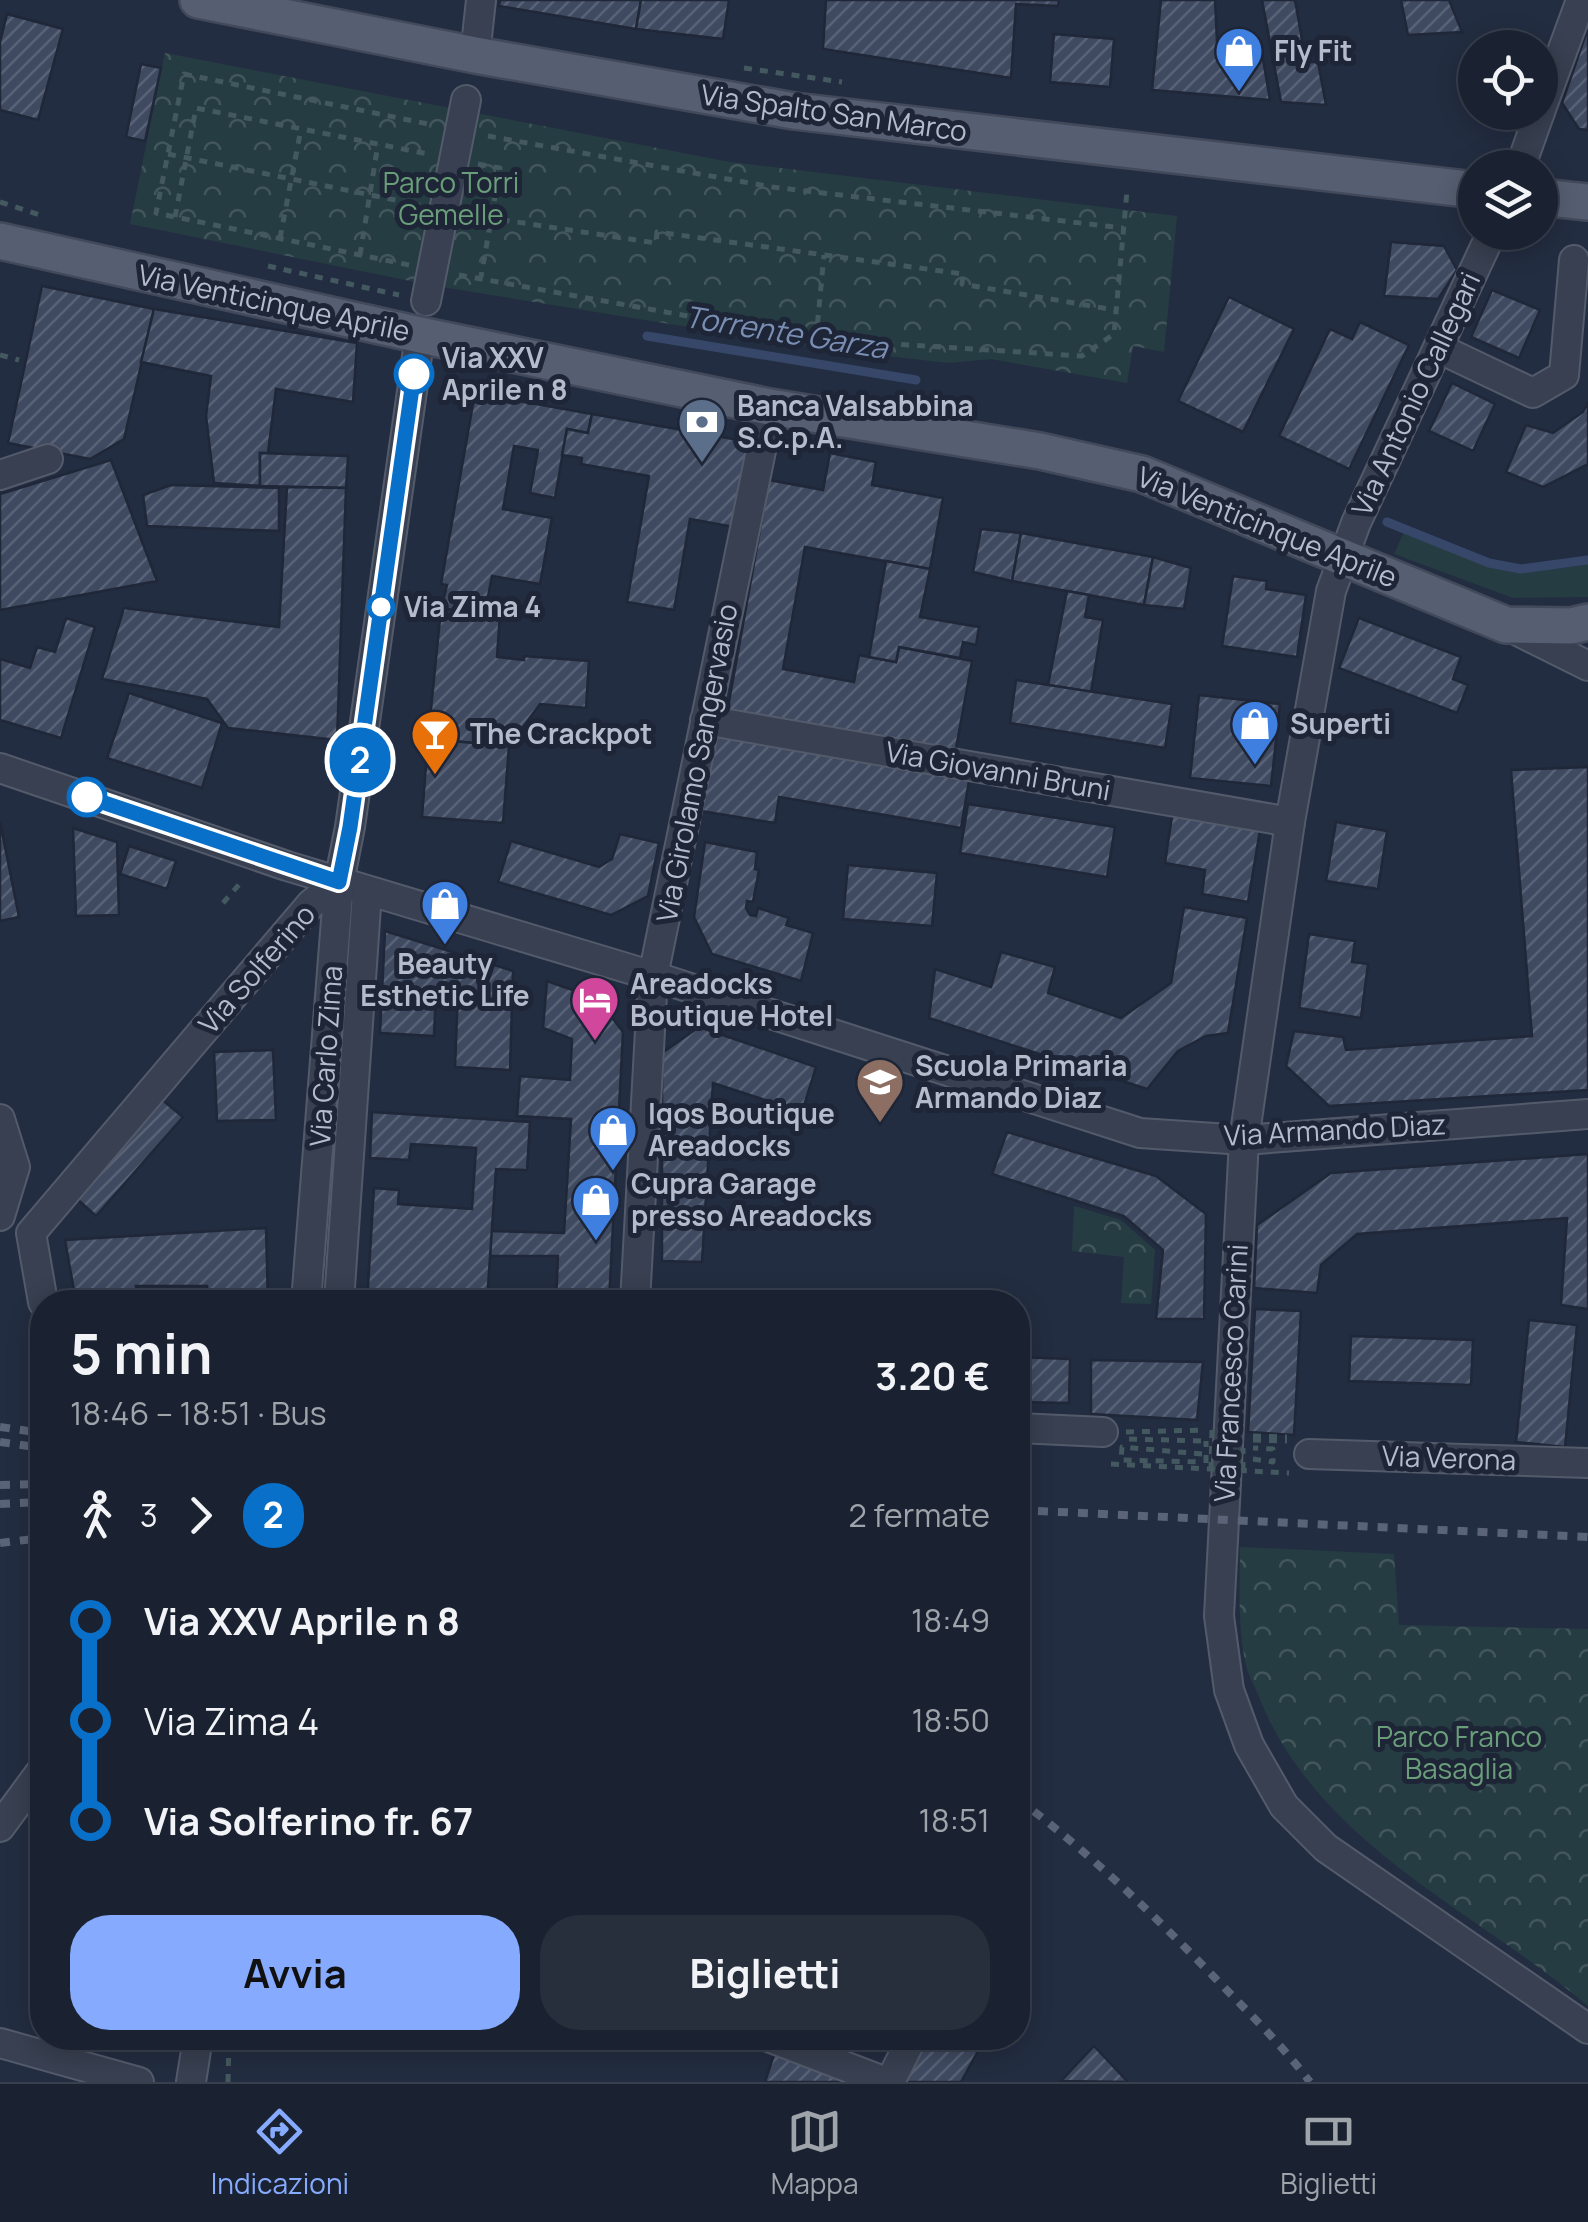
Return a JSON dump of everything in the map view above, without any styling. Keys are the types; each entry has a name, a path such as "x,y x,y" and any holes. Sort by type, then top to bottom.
{"main road":[{"name":"Via Spalto San Marco","path":"198,0 476,55 794,111 1458,188"},
{"path":"1558,199 1588,202"},
{"name":"Via Venticinque Aprile","path":"0,241 423,318 770,406 1040,452 1142,474 1506,625 1571,626 1588,622"}],"street":[{"path":"476,55 482,0"},
{"path":"1558,63 1581,0"},
{"name":"Via Carlo Zima","path":"307,1290 339,882 423,318 466,100"},
{"name":"Via Antonio Callegari","path":"1342,557 1484,250"},
{"path":"1438,348 1533,393 1564,375 1574,260"},
{"name":"Via Girolamo Sangervasio","path":"636,1290 653,976 770,406"},
{"path":"0,475 48,459"},
{"name":"Via Francesco Carini","path":"1342,557 1331,592 1290,822 1244,1140 1218,1616 1229,1690 1249,1745 1284,1806 1326,1848 1588,2029"},
{"path":"1506,625 1588,666"},
{"name":"Via Giovanni Bruni","path":"705,720 1290,822"},
{"name":"Via Solferino","path":"0,768 339,882"},
{"name":"Via Solferino","path":"40,1290 32,1233 311,904 339,882"},
{"name":"Via Armando Diaz","path":"339,882 653,976 1140,1132 1244,1140 1588,1114"},
{"name":"Via Carlo Zima","path":"340,1290 366,891"},
{"path":"0,1216 15,1167 4,1130"},
{"path":"1030,1430 1109,1441"},
{"name":"Via Verona","path":"1299,1464 1588,1463"},
{"path":"0,1827 30,1786"},
{"path":"0,2043 139,2082"},
{"path":"192,2082 196,2050"},
{"path":"803,2050 888,2082 905,2050"}],"path":[{"path":"1123,228 772,187 460,131 184,74 156,214 432,270 816,339 1082,356 1114,334 1127,191"},
{"path":"175,217 196,108 500,168 481,278"},
{"path":"280,238 301,129"},
{"path":"360,255 378,144"},
{"path":"168,154 491,220 656,243 657,232 963,274 962,284 1115,310"},
{"path":"0,202 48,218"},
{"path":"816,339 824,255"},
{"path":"254,263 423,318"},
{"path":"0,355 20,360"},
{"path":"223,903 238,887"},
{"path":"1109,1441 1212,1430 1226,1455"},
{"path":"1109,1441 1111,1464 1226,1455 1308,1438 1299,1464"},
{"path":"1226,1455 1122,1447 1122,1460 1226,1455 1243,1440 1290,1441 1299,1464"},
{"path":"1109,1441 1299,1464"},
{"path":"228,2082 229,2050"}],"green space":[{"name":"Parco Torri Gemelle","path":"165,53 730,162 1177,216 1164,352 1133,346 1127,383 991,359 949,363 817,348 430,285 130,224"},
{"path":"1404,532 1473,560 1513,569 1588,564 1588,597 1513,598 1394,554"},
{"path":"1074,1206 1121,1220 1155,1250 1151,1304 1121,1303 1124,1257 1072,1251"},
{"name":"Parco Franco Basaglia","path":"1240,1547 1394,1554 1399,1625 1588,1629 1588,2006 1363,1838 1323,1798 1289,1754 1247,1669 1240,1624"}],"building":[{"path":"500,0 641,0 636,29 499,6"},
{"path":"641,0 729,0 723,39 636,29"},
{"path":"826,0 1059,0 1058,6 1016,4 1011,78 823,49"},
{"path":"1161,0 1215,0 1217,41 1260,41 1270,100 1152,90"},
{"path":"1262,0 1295,0 1306,62 1318,62 1326,105 1281,102"},
{"path":"1401,0 1449,0 1461,30 1408,35"},
{"path":"7,14 63,29 38,120 0,110 0,42"},
{"path":"1588,28 1588,130 1579,129 1562,103"},
{"path":"1054,34 1114,39 1110,87 1050,82"},
{"path":"141,64 161,68 145,141 126,137"},
{"path":"1391,242 1444,246 1457,270 1438,299 1384,296"},
{"path":"42,286 154,309 124,439 90,459 8,443"},
{"path":"1492,290 1540,310 1519,358 1471,337"},
{"path":"1229,297 1294,329 1243,432 1178,401"},
{"path":"154,309 357,343 353,402 276,389 268,453 260,453 260,486 214,483 206,416 211,376 141,362"},
{"path":"1360,322 1409,345 1349,469 1279,436 1330,329 1352,339"},
{"path":"1452,383 1495,404 1473,451 1429,431"},
{"path":"475,393 592,414 588,433 567,429 555,498 530,493 538,450 514,446 503,509 552,518 540,584 492,576 485,612 441,609 447,585 441,584"},
{"path":"1588,403 1588,464 1543,487 1506,472 1526,425 1553,433 1583,412"},
{"path":"592,414 750,442 734,527 690,519 674,610 627,602 649,476 581,464 582,458 562,455 567,429 588,433"},
{"path":"260,453 348,456 346,488 260,486"},
{"path":"830,453 876,462 872,485 943,498 930,569 805,547 783,669 854,682 859,655 896,662 899,647 972,661 955,754 727,713 769,480 823,490"},
{"path":"111,460 157,581 0,610 0,494"},
{"path":"171,485 279,488 279,531 147,526 143,495"},
{"path":"287,487 346,488 337,740 228,728 207,699 102,679 124,608 279,627"},
{"path":"981,529 1021,533 1012,581 973,572"},
{"path":"1021,533 1153,557 1144,605 1012,581"},
{"path":"1153,557 1191,568 1184,609 1144,605"},
{"path":"886,561 930,569 920,617 979,627 976,645 963,642 960,658 899,647 896,662 869,657"},
{"path":"1233,576 1267,581 1266,589 1306,595 1297,657 1222,646"},
{"path":"1067,591 1089,595 1085,617 1103,620 1091,692 1048,685"},
{"path":"441,609 500,614 497,657 589,661 586,708 540,704 509,746 428,739"},
{"path":"66,618 95,627 61,738 0,720 0,659 30,668 37,647 55,652"},
{"path":"1359,618 1461,657 1453,679 1468,685 1457,713 1339,668"},
{"path":"1016,680 1172,704 1165,748 1010,723"},
{"path":"129,693 222,723 202,788 107,758"},
{"path":"1199,695 1280,704 1271,786 1190,778"},
{"path":"715,731 970,775 961,828 779,797 775,823 701,811"},
{"path":"428,739 509,746 503,823 422,817"},
{"path":"1588,767 1588,1090 1329,1106 1286,1066 1294,1031 1343,1037 1346,1050 1532,1036 1511,770"},
{"path":"968,804 1115,827 1107,877 960,853"},
{"path":"1172,816 1260,830 1248,902 1202,894 1205,870 1165,863"},
{"path":"0,822 19,917 0,921"},
{"path":"1336,822 1387,831 1378,889 1326,881"},
{"path":"73,828 117,842 119,915 76,916"},
{"path":"620,834 659,843 648,896 611,915 498,882 511,841 599,867 612,859"},
{"path":"705,842 757,852 755,869 759,870 753,902 747,901 746,908 750,915 756,916 758,908 789,918 786,925 813,933 801,981 712,954 694,917"},
{"path":"129,846 176,861 167,889 120,874"},
{"path":"848,865 937,873 932,926 843,919"},
{"path":"1184,907 1247,918 1228,1033 1206,1036 1178,1051 1147,1089 929,1018 935,969 991,987 1001,952 1055,967 1048,993 1121,1018 1171,983"},
{"path":"385,931 513,971 510,1070 455,1067 458,991 436,989 434,1036 380,1033"},
{"path":"1309,934 1355,941 1352,962 1368,964 1361,1018 1299,1008"},
{"path":"547,981 598,999 623,1032 610,1290 557,1290 558,1256 490,1256 491,1231 564,1233 571,1119 517,1116 520,1076 570,1080 572,1039 543,1028"},
{"path":"699,1027 816,1067 802,1112 713,1083 702,1262 662,1261 662,1053"},
{"path":"273,1050 276,1120 217,1121 214,1052"},
{"path":"160,1098 183,1117 96,1216 77,1199"},
{"path":"372,1112 530,1122 527,1170 496,1169 488,1290 368,1290 374,1188 399,1190 398,1204 472,1209 476,1148 411,1144 409,1160 370,1158"},
{"path":"1007,1132 1156,1176 1206,1214 1204,1319 1156,1319 1163,1250 1124,1216 992,1174"},
{"path":"1588,1154 1588,1309 1561,1305 1567,1218 1357,1234 1321,1265 1317,1293 1254,1288 1257,1225 1331,1173"},
{"path":"266,1228 268,1290 136,1286 136,1290 74,1290 65,1240"},
{"path":"1255,1309 1301,1311 1294,1435 1248,1432"},
{"path":"1529,1320 1577,1325 1565,1447 1516,1442"},
{"path":"1351,1336 1473,1340 1471,1385 1349,1381"},
{"path":"1030,1357 1070,1359 1069,1403 1030,1402"},
{"path":"1091,1360 1203,1362 1197,1420 1091,1414"},
{"path":"1094,2046 1128,2082 1061,2081"},
{"path":"917,2050 978,2050 961,2082 900,2082"},
{"path":"775,2051 856,2082 765,2082"}],"waterway":[{"name":"Torrente Garza","path":"647,336 916,380"},
{"name":"Torrente Garza","path":"1387,522 1489,563 1521,569 1588,560"}],"railway":[{"path":"0,1427 30,1431"},
{"path":"0,1442 30,1446"},
{"path":"0,1485 30,1484"},
{"path":"0,1504 30,1503"},
{"path":"1030,1511 1588,1537"},
{"path":"0,1543 30,1539"},
{"path":"1030,1809 1145,1908 1265,2030 1310,2082"}],"bus line":[{"name":"2","path":"87,797 339,882 414,374"}],"place":[{"name":"Fly Fit","path":"1239,94"},
{"name":"Via XXV Aprile n 8","path":"414,374"},
{"name":"Banca Valsabbina S.C.p.A.","path":"702,464"},
{"name":"Via Zima 4","path":"381,607"},
{"name":"Superti","path":"1255,766"},
{"name":"The Crackpot","path":"435,776"},
{"name":"Beauty Esthetic Life","path":"445,946"},
{"name":"Areadocks Boutique Hotel","path":"595,1042"},
{"name":"Scuola Primaria Armando Diaz","path":"880,1124"},
{"name":"Iqos Boutique Areadocks","path":"613,1172"},
{"name":"Cupra Garage presso Areadocks","path":"596,1242"}]}
